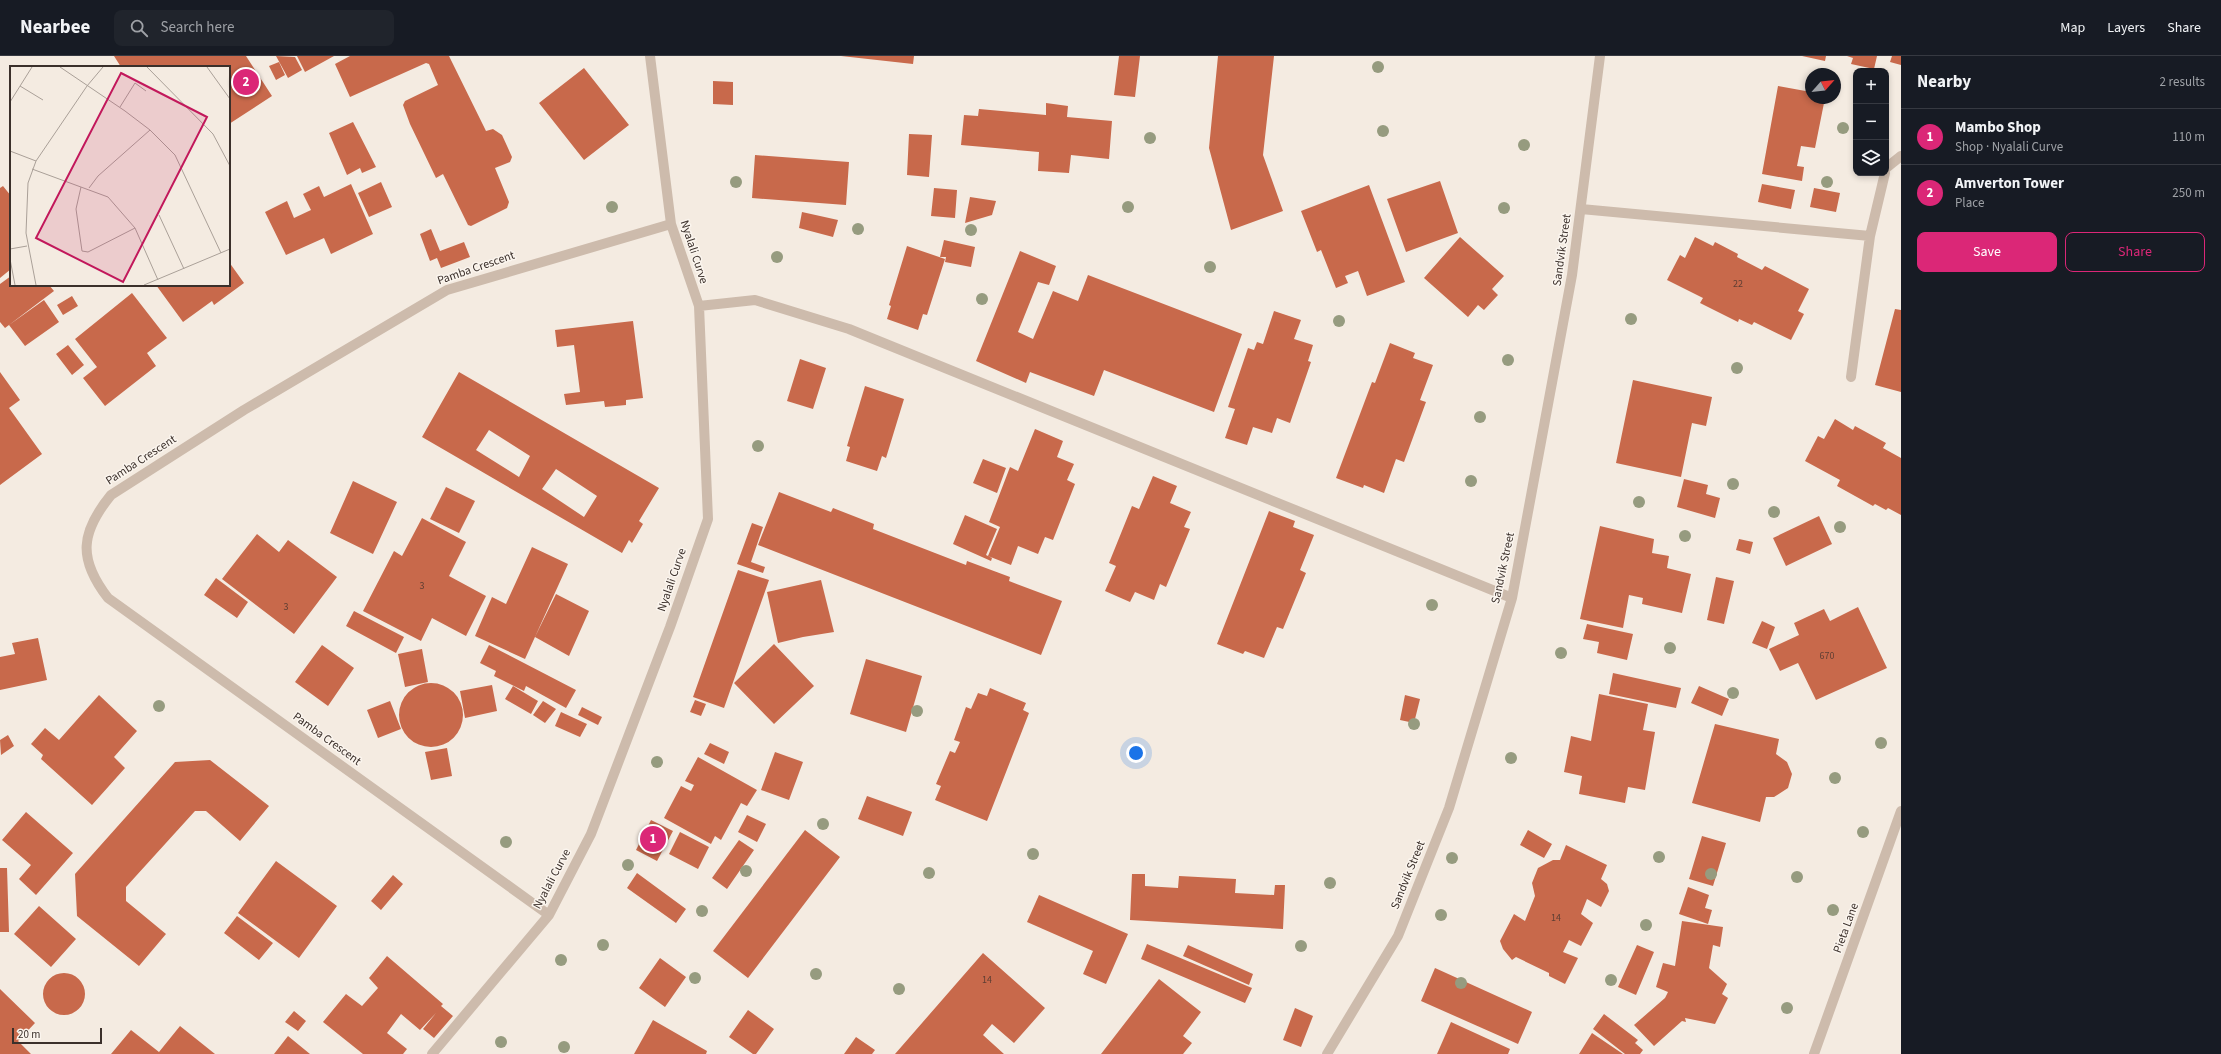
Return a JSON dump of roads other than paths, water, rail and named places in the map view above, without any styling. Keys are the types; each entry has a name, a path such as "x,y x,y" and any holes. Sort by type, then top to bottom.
{"street":[{"name":"Nyalali Curve","path":"432,1054 549,915 591,834 670,627 708,519 699,306 671,224 650,56"},
{"name":"Sandvik Street","path":"1327,1054 1398,936 1449,808 1512,598 1572,275 1600,56"},
{"path":"1889,166 1901,156"},
{"path":"1851,377 1870,236 1884,176"},
{"path":"1581,209 1870,236"},
{"name":"Pamba Crescent","path":"549,915 108,598 94,580 89,565 86,550 89,533 96,513 111,495 244,410 447,290 671,224"},
{"path":"699,306 755,300 849,329 1512,598"},
{"name":"Pieta Lane","path":"1814,1054 1901,811"}],"place":[{"name":"Amverton Tower","path":"246,82"},
{"name":"Mambo Shop","path":"653,839"}]}
